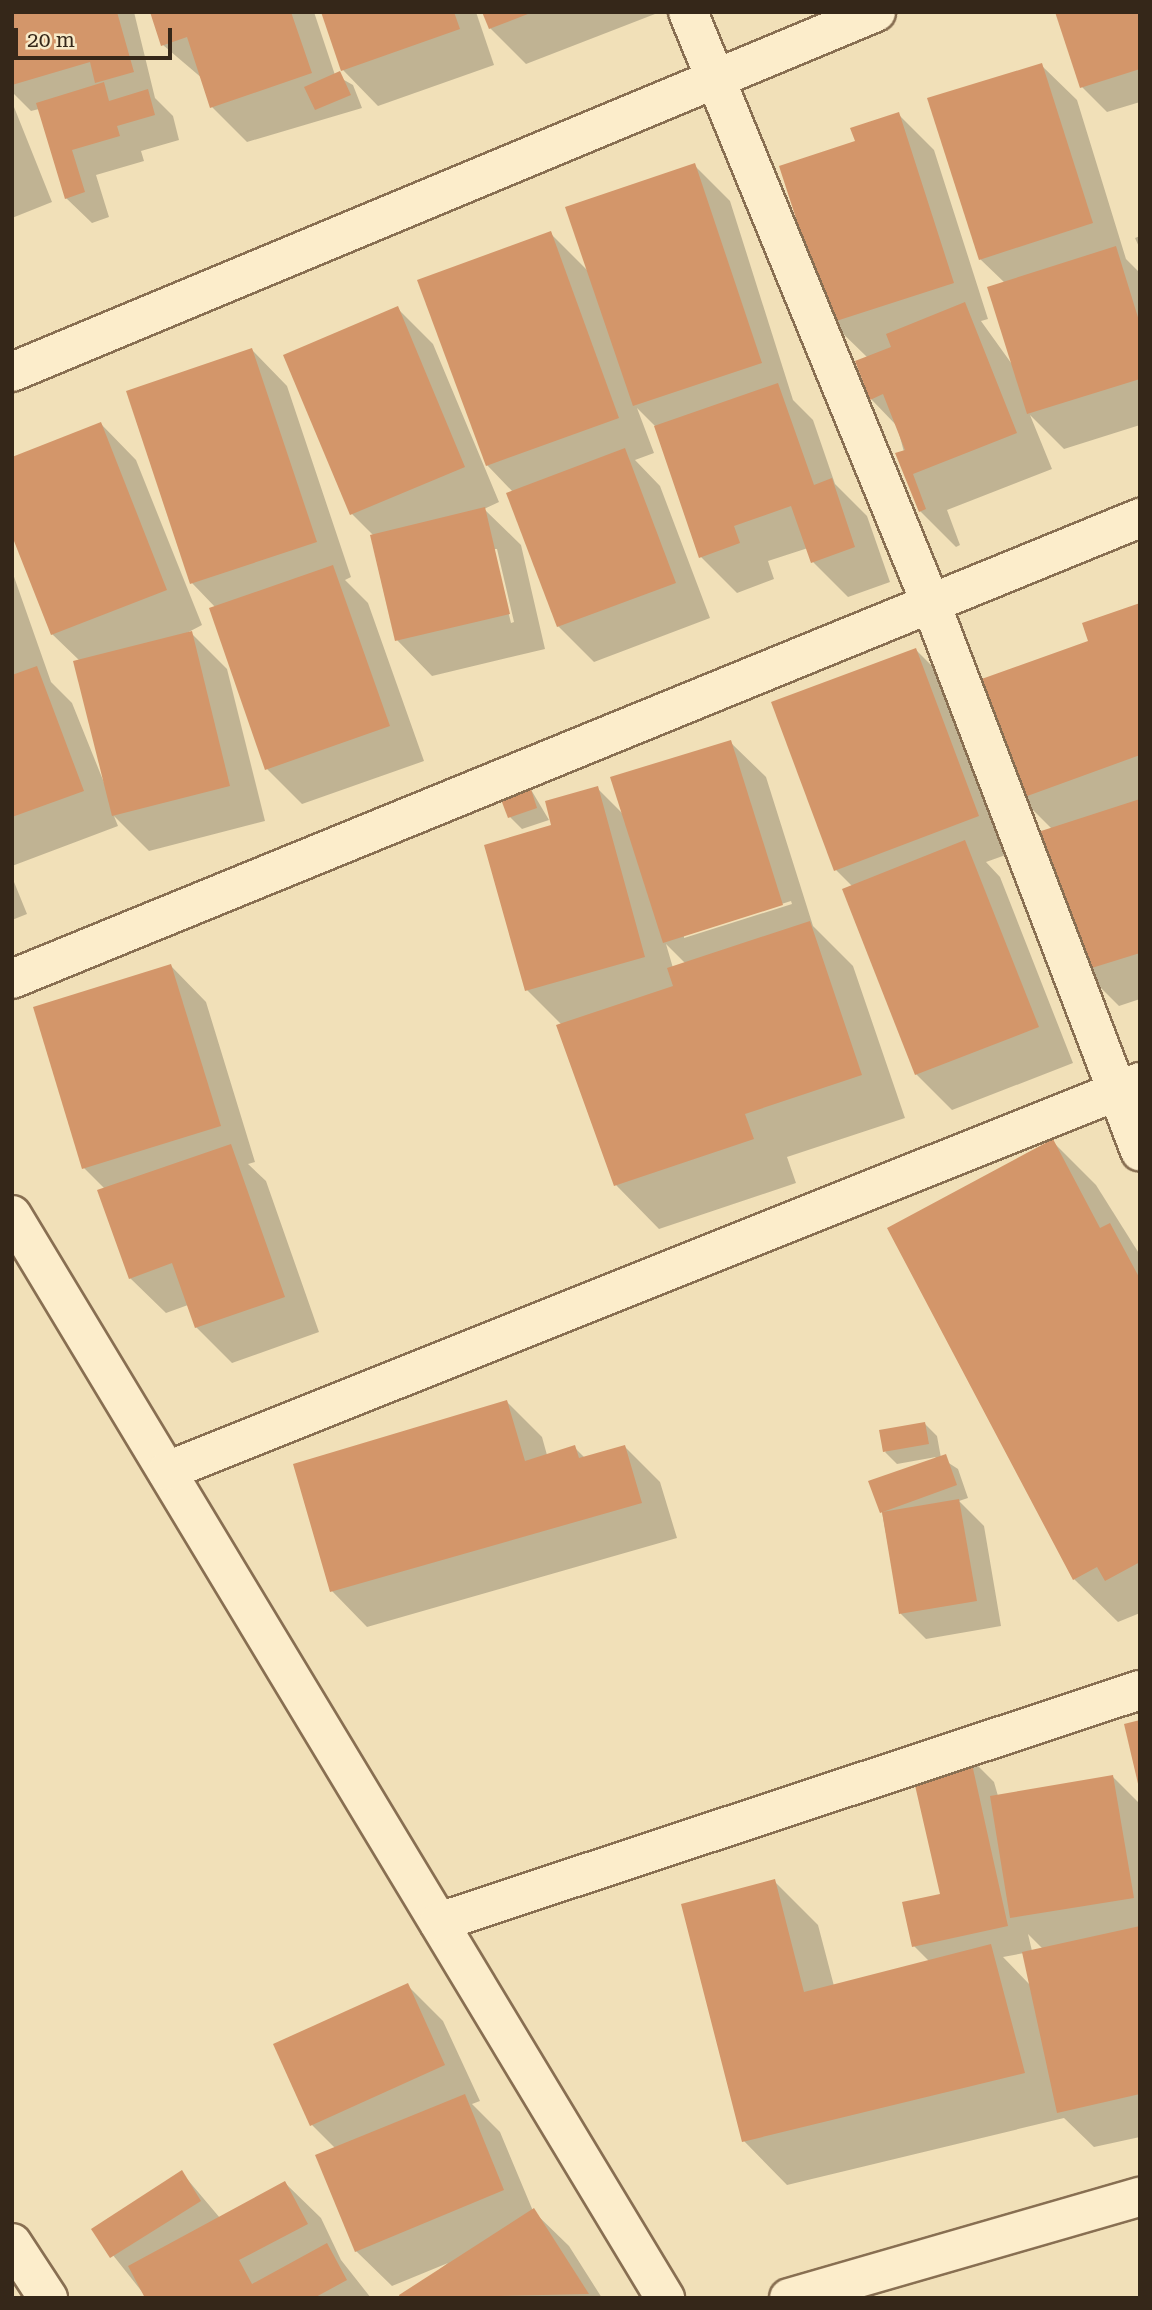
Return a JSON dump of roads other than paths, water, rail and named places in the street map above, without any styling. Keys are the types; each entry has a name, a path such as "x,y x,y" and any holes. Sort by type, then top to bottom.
{"street":[{"path":"688,12 713,80 1128,1087 1140,1151"},
{"path":"12,372 876,12"},
{"path":"12,979 1140,518"},
{"path":"167,1471 1128,1087"},
{"path":"12,1215 665,2298"},
{"path":"439,1922 1140,1690"},
{"path":"789,2298 1140,2197"},
{"path":"12,2243 48,2298"}]}
